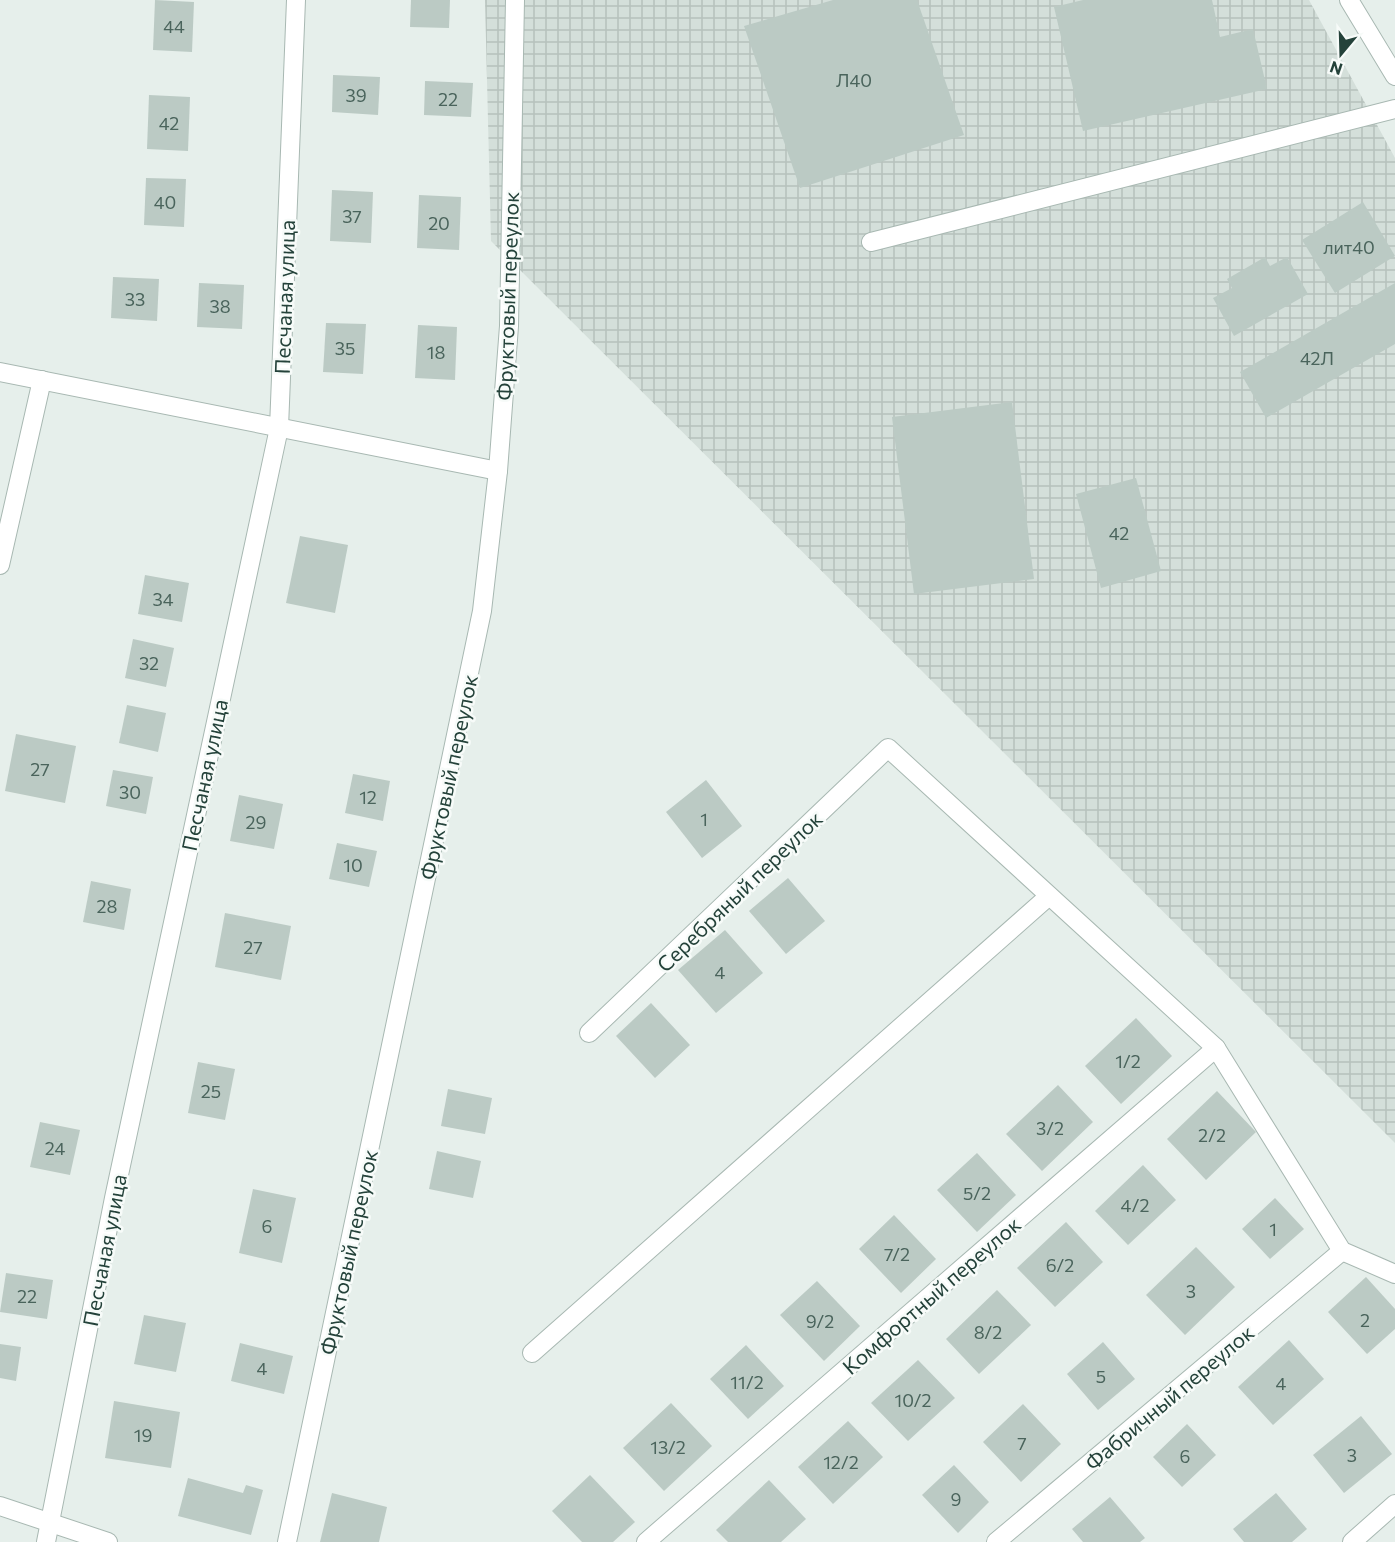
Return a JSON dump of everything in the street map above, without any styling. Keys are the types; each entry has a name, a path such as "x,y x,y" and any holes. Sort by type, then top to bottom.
{"street":[{"name":"Песчаная улица","path":"46,1542 114,1198 279,428 296,0"},
{"name":"Фруктовый переулок","path":"287,1542 482,611 498,471 509,326 515,0"},
{"path":"1349,0 1395,76"},
{"path":"871,242 1395,108"},
{"path":"0,372 498,471"},
{"path":"0,565 42,380"},
{"name":"Серебряный переулок","path":"589,1033 888,748 1049,896"},
{"path":"532,1353 1049,896 1216,1048 1342,1251 1395,1274"},
{"name":"Комфортный переулок","path":"646,1542 1216,1048"},
{"name":"Фабричный переулок","path":"996,1542 1342,1251"},
{"path":"1352,1542 1395,1504"},
{"path":"0,1506 108,1542"}],"shaded area":[{"path":"485,0 1309,0 1395,158 1395,1143 491,241"}],"building":[{"path":"155,0 194,2 192,52 153,50"},
{"path":"411,0 450,0 449,28 410,27"},
{"path":"833,0 917,0 964,135 800,188 744,26"},
{"path":"1083,0 1212,0 1220,37 1253,29 1267,89 1083,131 1054,7"},
{"path":"333,75 380,77 378,115 332,112"},
{"path":"425,81 473,83 471,117 424,115"},
{"path":"149,95 190,97 188,151 147,149"},
{"path":"146,178 186,179 184,227 144,225"},
{"path":"332,190 373,192 371,243 330,241"},
{"path":"419,195 461,197 459,250 417,248"},
{"path":"1363,202 1395,256 1335,293 1302,240"},
{"path":"1265,257 1270,266 1287,257 1308,294 1234,336 1213,298 1232,288 1227,279"},
{"path":"113,277 159,279 157,321 111,318"},
{"path":"199,283 244,285 242,329 197,327"},
{"path":"1395,283 1395,344 1266,418 1240,372"},
{"path":"326,323 366,324 363,374 323,372"},
{"path":"418,325 457,327 455,380 415,378"},
{"path":"1012,402 1034,579 914,594 892,417"},
{"path":"1136,478 1161,571 1101,588 1076,494"},
{"path":"300,536 348,545 335,613 286,603"},
{"path":"145,575 189,583 182,622 138,614"},
{"path":"133,639 174,648 166,687 125,678"},
{"path":"127,705 166,713 158,752 119,743"},
{"path":"16,734 76,746 65,803 5,791"},
{"path":"113,770 153,777 146,814 106,806"},
{"path":"353,774 390,781 383,821 345,813"},
{"path":"706,780 742,826 702,858 666,812"},
{"path":"239,795 283,804 274,849 230,841"},
{"path":"337,843 377,851 369,887 329,879"},
{"path":"788,878 825,921 786,954 749,911"},
{"path":"91,881 131,889 124,930 83,922"},
{"path":"225,913 291,926 281,980 215,967"},
{"path":"725,930 763,973 716,1013 678,970"},
{"path":"651,1003 690,1045 655,1078 616,1036"},
{"path":"1136,1018 1172,1056 1121,1104 1085,1066"},
{"path":"198,1062 235,1069 225,1120 188,1113"},
{"path":"1058,1085 1093,1122 1042,1171 1006,1134"},
{"path":"448,1089 492,1098 485,1134 441,1126"},
{"path":"1217,1091 1256,1132 1206,1180 1167,1139"},
{"path":"40,1122 80,1130 70,1175 30,1167"},
{"path":"437,1151 481,1161 473,1198 429,1189"},
{"path":"977,1153 1016,1195 977,1232 937,1190"},
{"path":"1143,1165 1176,1200 1128,1245 1095,1211"},
{"path":"253,1189 296,1198 282,1263 239,1253"},
{"path":"1275,1198 1304,1229 1270,1259 1242,1229"},
{"path":"894,1215 936,1259 901,1293 859,1249"},
{"path":"1066,1222 1103,1262 1055,1307 1017,1268"},
{"path":"1196,1247 1235,1287 1185,1335 1146,1295"},
{"path":"6,1273 53,1280 47,1319 0,1312"},
{"path":"1366,1277 1395,1309 1395,1329 1367,1354 1328,1312"},
{"path":"817,1281 860,1326 824,1361 780,1315"},
{"path":"997,1290 1031,1325 979,1374 946,1339"},
{"path":"144,1315 186,1323 176,1372 134,1364"},
{"path":"1289,1340 1324,1379 1273,1425 1238,1387"},
{"path":"1103,1342 1135,1379 1098,1410 1067,1374"},
{"path":"240,1343 293,1356 284,1394 231,1381"},
{"path":"0,1344 21,1347 16,1381 0,1378"},
{"path":"746,1345 784,1386 748,1419 710,1379"},
{"path":"918,1360 955,1398 908,1441 871,1403"},
{"path":"114,1401 180,1412 171,1468 105,1458"},
{"path":"671,1403 712,1446 664,1491 623,1448"},
{"path":"1023,1404 1061,1444 1021,1482 983,1442"},
{"path":"1361,1416 1392,1454 1344,1493 1313,1455"},
{"path":"848,1421 883,1457 833,1504 798,1467"},
{"path":"1187,1424 1216,1455 1182,1487 1153,1457"},
{"path":"954,1465 989,1502 958,1533 922,1495"},
{"path":"590,1475 635,1522 613,1542 582,1542 552,1511"},
{"path":"188,1478 243,1493 246,1485 263,1490 251,1535 178,1516"},
{"path":"769,1480 806,1519 781,1542 728,1542 716,1530"},
{"path":"332,1493 387,1507 379,1542 320,1542"},
{"path":"1276,1493 1307,1529 1292,1542 1244,1542 1233,1529"},
{"path":"1110,1497 1145,1538 1140,1542 1083,1542 1072,1529"}]}
